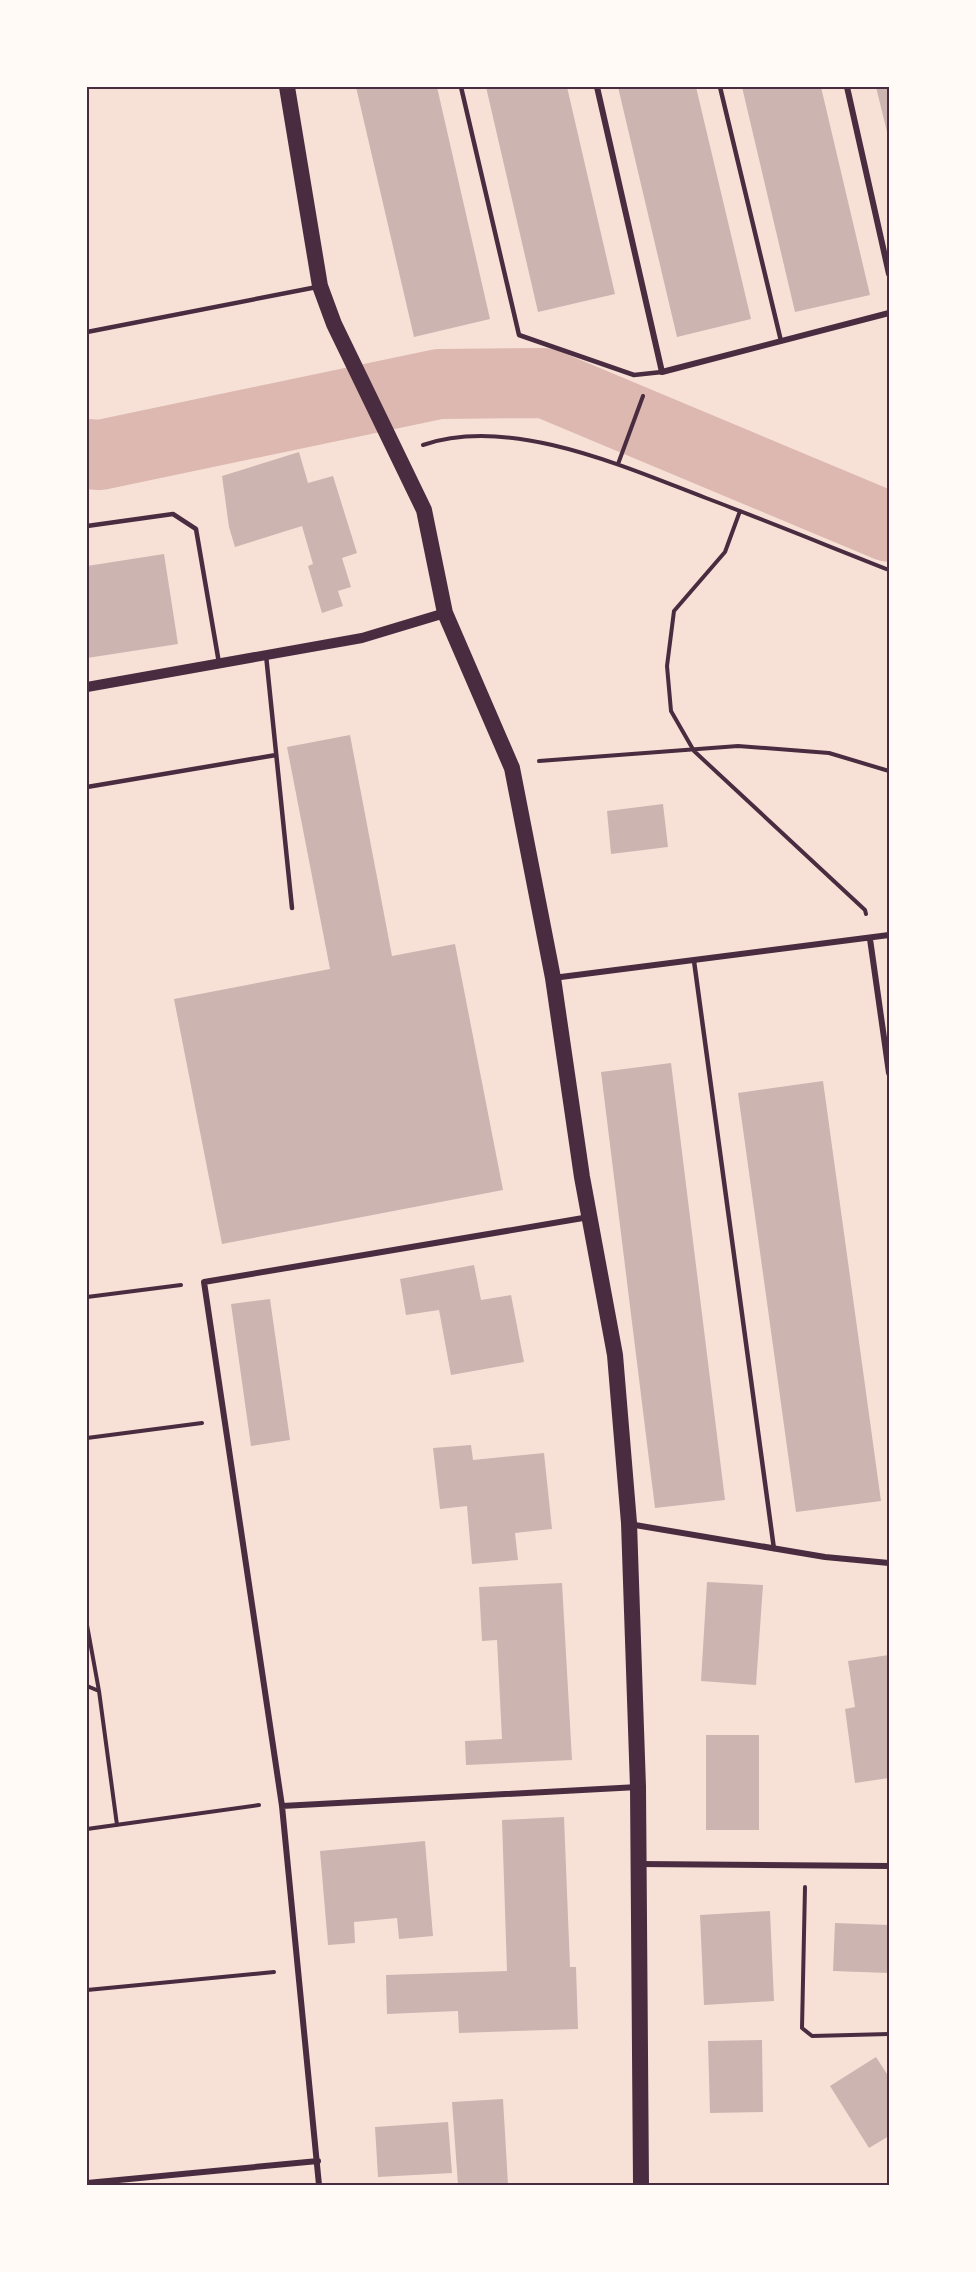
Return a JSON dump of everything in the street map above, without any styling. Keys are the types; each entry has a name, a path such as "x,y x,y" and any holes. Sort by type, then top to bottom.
{"highway":[{"path":"287,87 320,286 344,344 424,510 445,613 512,768 553,978 590,1216 615,1355 629,1523 638,1786 641,2185"}],"street":[{"path":"597,87 662,372 889,313"},
{"path":"846,87 889,274"},
{"path":"87,687 362,638 445,613"},
{"path":"553,978 889,935"},
{"path":"870,939 889,1073"},
{"path":"319,2185 282,1804 204,1282 590,1216"},
{"path":"629,1523 825,1557 889,1563"},
{"path":"282,1804 638,1786"},
{"path":"639,1864 889,1866"},
{"path":"87,2183 318,2161"}],"lane":[{"path":"461,87 519,335 634,375 662,372"},
{"path":"720,87 781,341"},
{"path":"87,332 320,286"},
{"path":"87,526 173,514 196,529 219,663"},
{"path":"266,655 292,908"},
{"path":"87,787 276,755"},
{"path":"694,961 774,1549"}],"path":[{"path":"618,464 643,395"},
{"path":"397,454 440,439 498,436 579,451 618,464 889,570"},
{"path":"740,511 724,552 674,611 667,666 671,711 694,751 865,910 870,939"},
{"path":"512,768 544,760 694,751 738,746 829,753 889,771"},
{"path":"87,1297 204,1282"},
{"path":"87,1438 225,1420"},
{"path":"87,1625 99,1691 117,1825"},
{"path":"87,1686 99,1691"},
{"path":"87,1829 282,1804"},
{"path":"805,1865 802,2028 812,2036 889,2034"},
{"path":"87,1990 298,1969"}],"building":[{"path":"356,87 437,87 490,319 414,337"},
{"path":"486,87 567,87 615,294 538,312"},
{"path":"618,87 696,87 751,319 677,337"},
{"path":"742,87 821,87 870,295 795,312"},
{"path":"876,87 889,87 889,136 888,136"},
{"path":"299,452 308,483 333,476 357,553 342,558 351,587 338,591 343,606 322,613 308,566 313,564 302,526 235,547 229,527 222,476"},
{"path":"164,554 178,644 87,658 87,566"},
{"path":"350,735 392,956 455,944 503,1190 222,1244 174,999 330,969 287,747"},
{"path":"663,804 668,847 611,854 607,811"},
{"path":"671,1063 725,1500 655,1508 601,1072"},
{"path":"823,1081 881,1501 796,1512 738,1093"},
{"path":"474,1265 481,1300 511,1295 524,1362 451,1375 439,1310 406,1315 400,1279"},
{"path":"270,1299 290,1440 251,1446 231,1304"},
{"path":"471,1445 473,1460 544,1453 552,1529 515,1533 518,1560 472,1564 467,1506 440,1509 433,1448"},
{"path":"707,1582 763,1585 756,1685 701,1681"},
{"path":"562,1583 572,1760 466,1765 465,1741 502,1739 497,1640 482,1641 479,1587"},
{"path":"889,1655 889,1778 855,1783 845,1709 855,1707 848,1661"},
{"path":"706,1735 759,1735 759,1830 706,1830"},
{"path":"564,1817 570,1967 576,1967 578,2029 459,2033 458,2011 387,2014 386,1975 507,1971 502,1820"},
{"path":"425,1841 433,1936 399,1939 397,1918 354,1922 355,1943 328,1945 320,1851"},
{"path":"770,1911 774,2001 704,2005 700,1915"},
{"path":"835,1923 889,1925 889,1973 833,1971"},
{"path":"762,2040 763,2112 710,2113 708,2041"},
{"path":"876,2057 889,2077 889,2136 869,2148 830,2086"},
{"path":"503,2099 508,2185 458,2185 452,2102"},
{"path":"448,2122 452,2173 378,2177 375,2127"}],"waterway":[{"path":"87,454 100,455 439,384 545,383 889,527"}]}
